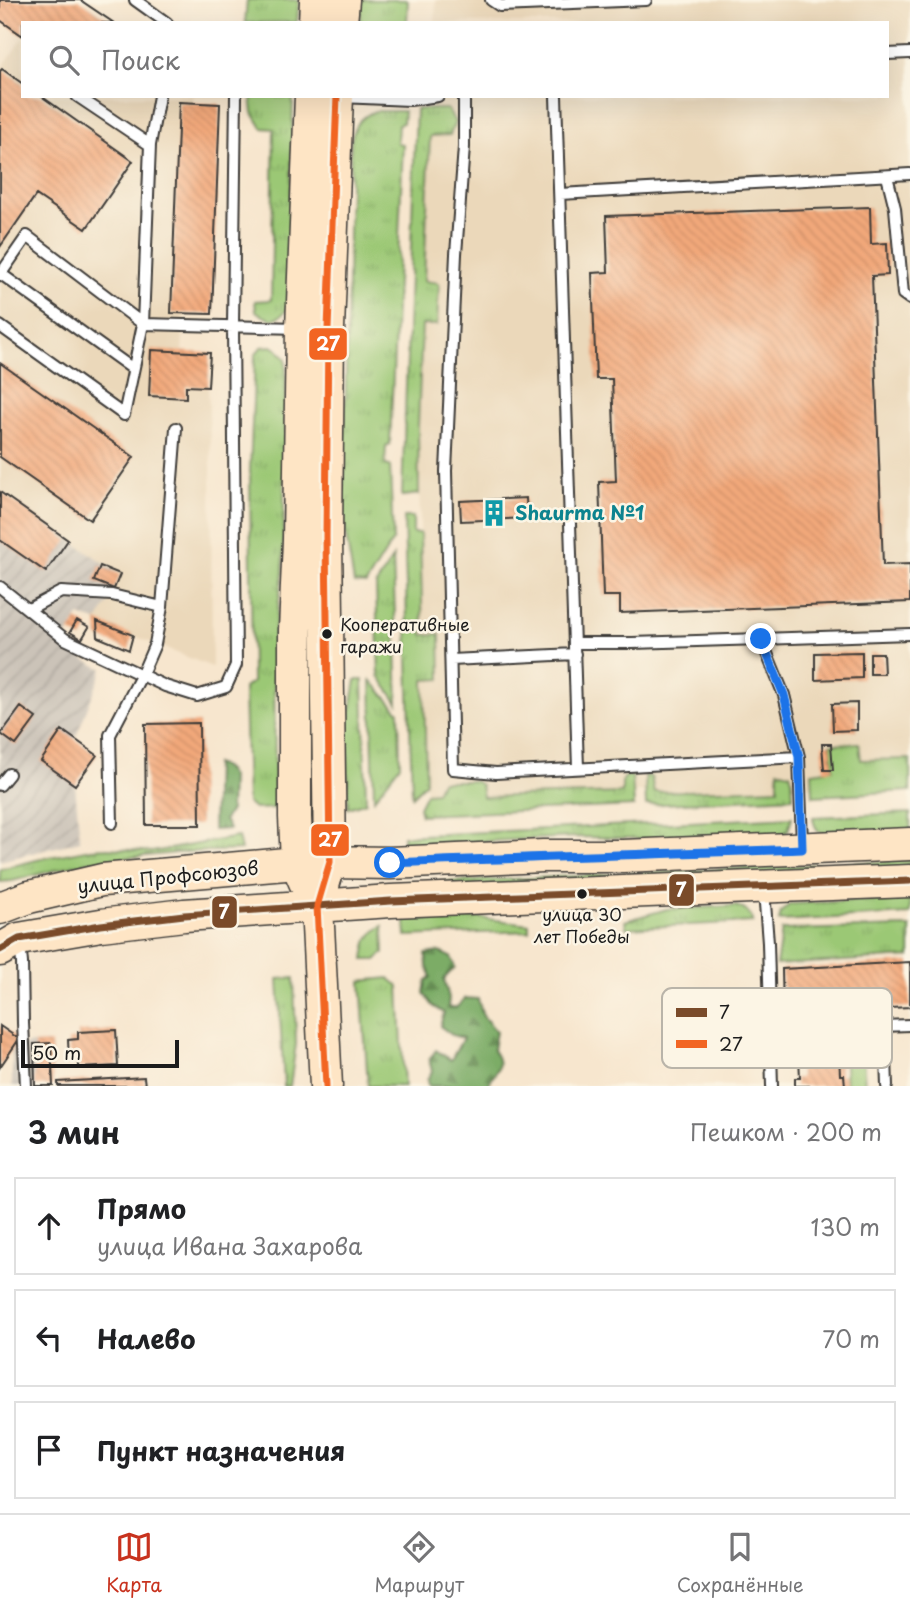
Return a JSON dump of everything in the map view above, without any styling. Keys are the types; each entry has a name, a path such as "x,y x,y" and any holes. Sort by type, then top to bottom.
{"main road":[{"path":"315,21 316,0"},
{"path":"341,21 343,0"},
{"path":"312,98 302,328 295,630 295,817 297,863 317,906"},
{"path":"326,1086 317,906 330,862 326,537 328,329 337,98"},
{"name":"улица Профсоюзов","path":"0,908 29,897 102,880 297,863 623,856 910,844"},
{"name":"улица Профсоюзов","path":"10,944 102,925 184,915 391,901 910,881"}],"lane":[{"path":"135,0 164,21"},
{"path":"491,0 500,6 528,2 646,0"},
{"path":"889,54 910,53"},
{"path":"80,98 149,145"},
{"path":"0,326 124,415 143,324 149,145 159,98"},
{"path":"0,587 65,639 165,686 197,696 226,687 236,665 233,326 236,98"},
{"path":"361,98 424,98"},
{"path":"464,98 464,147 446,471 453,769 496,773 799,757"},
{"path":"556,98 578,768"},
{"path":"560,194 910,174"},
{"path":"887,176 895,208 903,294 910,299"},
{"path":"133,369 0,274 27,236 143,324 302,328"},
{"path":"112,823 110,735 155,644 162,607 176,428"},
{"path":"29,609 61,592 112,594 162,607"},
{"path":"451,660 632,643 910,634"},
{"path":"761,639 784,695 799,757 802,849"},
{"path":"0,785 9,774"},
{"path":"764,887 769,988"},
{"path":"10,944 22,962 26,1086"},
{"path":"892,1027 910,1026"},
{"path":"771,1068 772,1086"},
{"path":"886,1068 887,1086"}],"shaded area":[{"path":"436,0 910,0 910,783 426,799 418,426 432,98 889,98 889,21 435,21"},
{"path":"21,40 21,98 193,98 193,103 179,103 171,312 184,313 182,352 152,350 186,397 186,386 208,387 212,667 97,621 111,599 119,574 0,492 0,71"},
{"path":"0,492 120,574 111,599 97,621 79,616 60,647 103,669 75,739 97,755 75,785 80,841 0,861"},
{"path":"51,1043 53,1086 12,1086 12,1050 15,1045"}],"green space":[{"path":"247,0 299,0 297,21 245,21"},
{"path":"362,0 408,0 407,21 360,21"},
{"path":"251,98 293,98 288,308 273,319 256,311 255,301 271,300 274,129 262,128 253,113"},
{"path":"416,109 447,109 455,122 450,135 430,136 424,281 439,283 437,325 422,325 418,426 419,494 402,496"},
{"path":"375,111 404,111 403,123 398,124 397,143 403,144 390,444 386,446 385,465 390,466 393,540 366,584 354,583 343,518 351,141 358,123"},
{"path":"272,346 286,359 283,573 274,634 275,808 254,809 247,803 244,688 252,682 250,470 255,356 261,347"},
{"path":"404,517 413,517 413,533 420,533 423,635 440,634 441,679 424,680 426,782 412,796"},
{"path":"393,557 398,703 379,676 376,585"},
{"path":"356,680 363,680 366,802 348,808 347,731"},
{"path":"371,680 399,712 400,765 374,799"},
{"path":"859,743 861,760 910,759 910,791 813,796 812,772 833,769 831,744"},
{"path":"215,764 225,768 231,777 230,810 224,820 229,829 213,830"},
{"path":"778,770 790,773 793,797 646,805 645,775 651,777 654,792 778,788"},
{"path":"632,775 634,806 421,815 419,807 426,793 436,792 441,781 475,781 481,785 483,797 622,793 622,782 625,777"},
{"path":"910,813 910,832 826,836 816,828 813,817"},
{"path":"792,817 788,831 779,837 663,842 577,837 403,845 403,836"},
{"path":"238,837 241,850 91,861 0,882 0,869 91,849 152,852"},
{"path":"910,860 910,869 403,893 403,884"},
{"path":"910,898 910,914 779,921 781,912 790,904"},
{"path":"736,906 746,911 753,922 626,928 625,921 667,909"},
{"path":"472,917 529,924 529,931 406,936 405,919"},
{"path":"383,926 384,953 376,960 364,960 368,940"},
{"path":"910,927 910,957 776,965 782,930"},
{"path":"439,952 451,957 455,967 444,979 449,998 448,1007 457,1007 465,998 478,999 483,1016 496,1031 493,1050 499,1064 488,1086 428,1086 427,1080 432,1071 429,1060 436,1050 451,1060 463,1038 452,1035 440,1026 444,1013 433,1006 424,993 426,981 431,977 426,954"},
{"path":"294,978 296,1044 290,1086 284,1086 278,979"},
{"path":"389,978 399,986 404,1086 368,1086 361,981"},
{"path":"845,1068 864,1068 865,1086 846,1086"}],"building":[{"path":"0,0 80,0 111,21 21,21 21,35 0,20"},
{"path":"2,69 21,83 21,98 44,98 133,161 86,229 36,195 0,247"},
{"path":"179,102 220,104 212,314 171,313"},
{"path":"870,207 871,244 887,243 888,275 872,276 883,565 910,564 910,602 620,613 620,596 603,596 599,482 616,481 612,379 596,379 592,273 608,272 606,216"},
{"path":"151,350 210,353 208,387 186,386 186,398 149,396"},
{"path":"0,363 134,457 90,520 0,457"},
{"path":"0,492 68,540 46,572 0,540"},
{"name":"Shaurma №1","path":"526,498 527,518 461,521 460,501"},
{"path":"100,566 120,574 114,589 94,581"},
{"path":"77,620 89,627 82,639 70,632"},
{"path":"97,621 133,635 129,650 98,637"},
{"path":"862,652 862,678 815,680 815,653"},
{"path":"870,653 883,653 884,674 870,674"},
{"path":"857,703 857,730 833,731 832,704"},
{"path":"21,707 36,718 16,745 1,734"},
{"path":"199,723 200,825 146,825 145,724"},
{"path":"62,730 97,755 75,785 41,761"},
{"path":"822,744 831,744 833,770 824,770"},
{"path":"910,962 910,1007 892,1008 892,988 782,988 782,969"},
{"path":"0,1026 19,1039 0,1067"},
{"path":"116,1030 118,1066 79,1068 79,1060 69,1060 68,1040 78,1039 78,1032"},
{"path":"51,1043 53,1086 35,1086 34,1044"},
{"path":"800,1068 840,1068 840,1075 844,1075 845,1086 795,1086 795,1078 800,1078"},
{"path":"144,1077 145,1086 58,1086 58,1082"}],"transit line":[{"name":"27","path":"326,1086 317,906 330,862 326,537 328,329 337,98"},
{"name":"7","path":"0,950 19,939 184,915 391,901 910,881"}],"place":[{"name":"Shaurma №1","path":"494,513"},
{"name":"Кооперативные гаражи","path":"327,634"},
{"name":"улица 30 лет Победы","path":"582,894"}],"route":[{"path":"390,863 802,849 799,757 784,695 761,639"}]}
